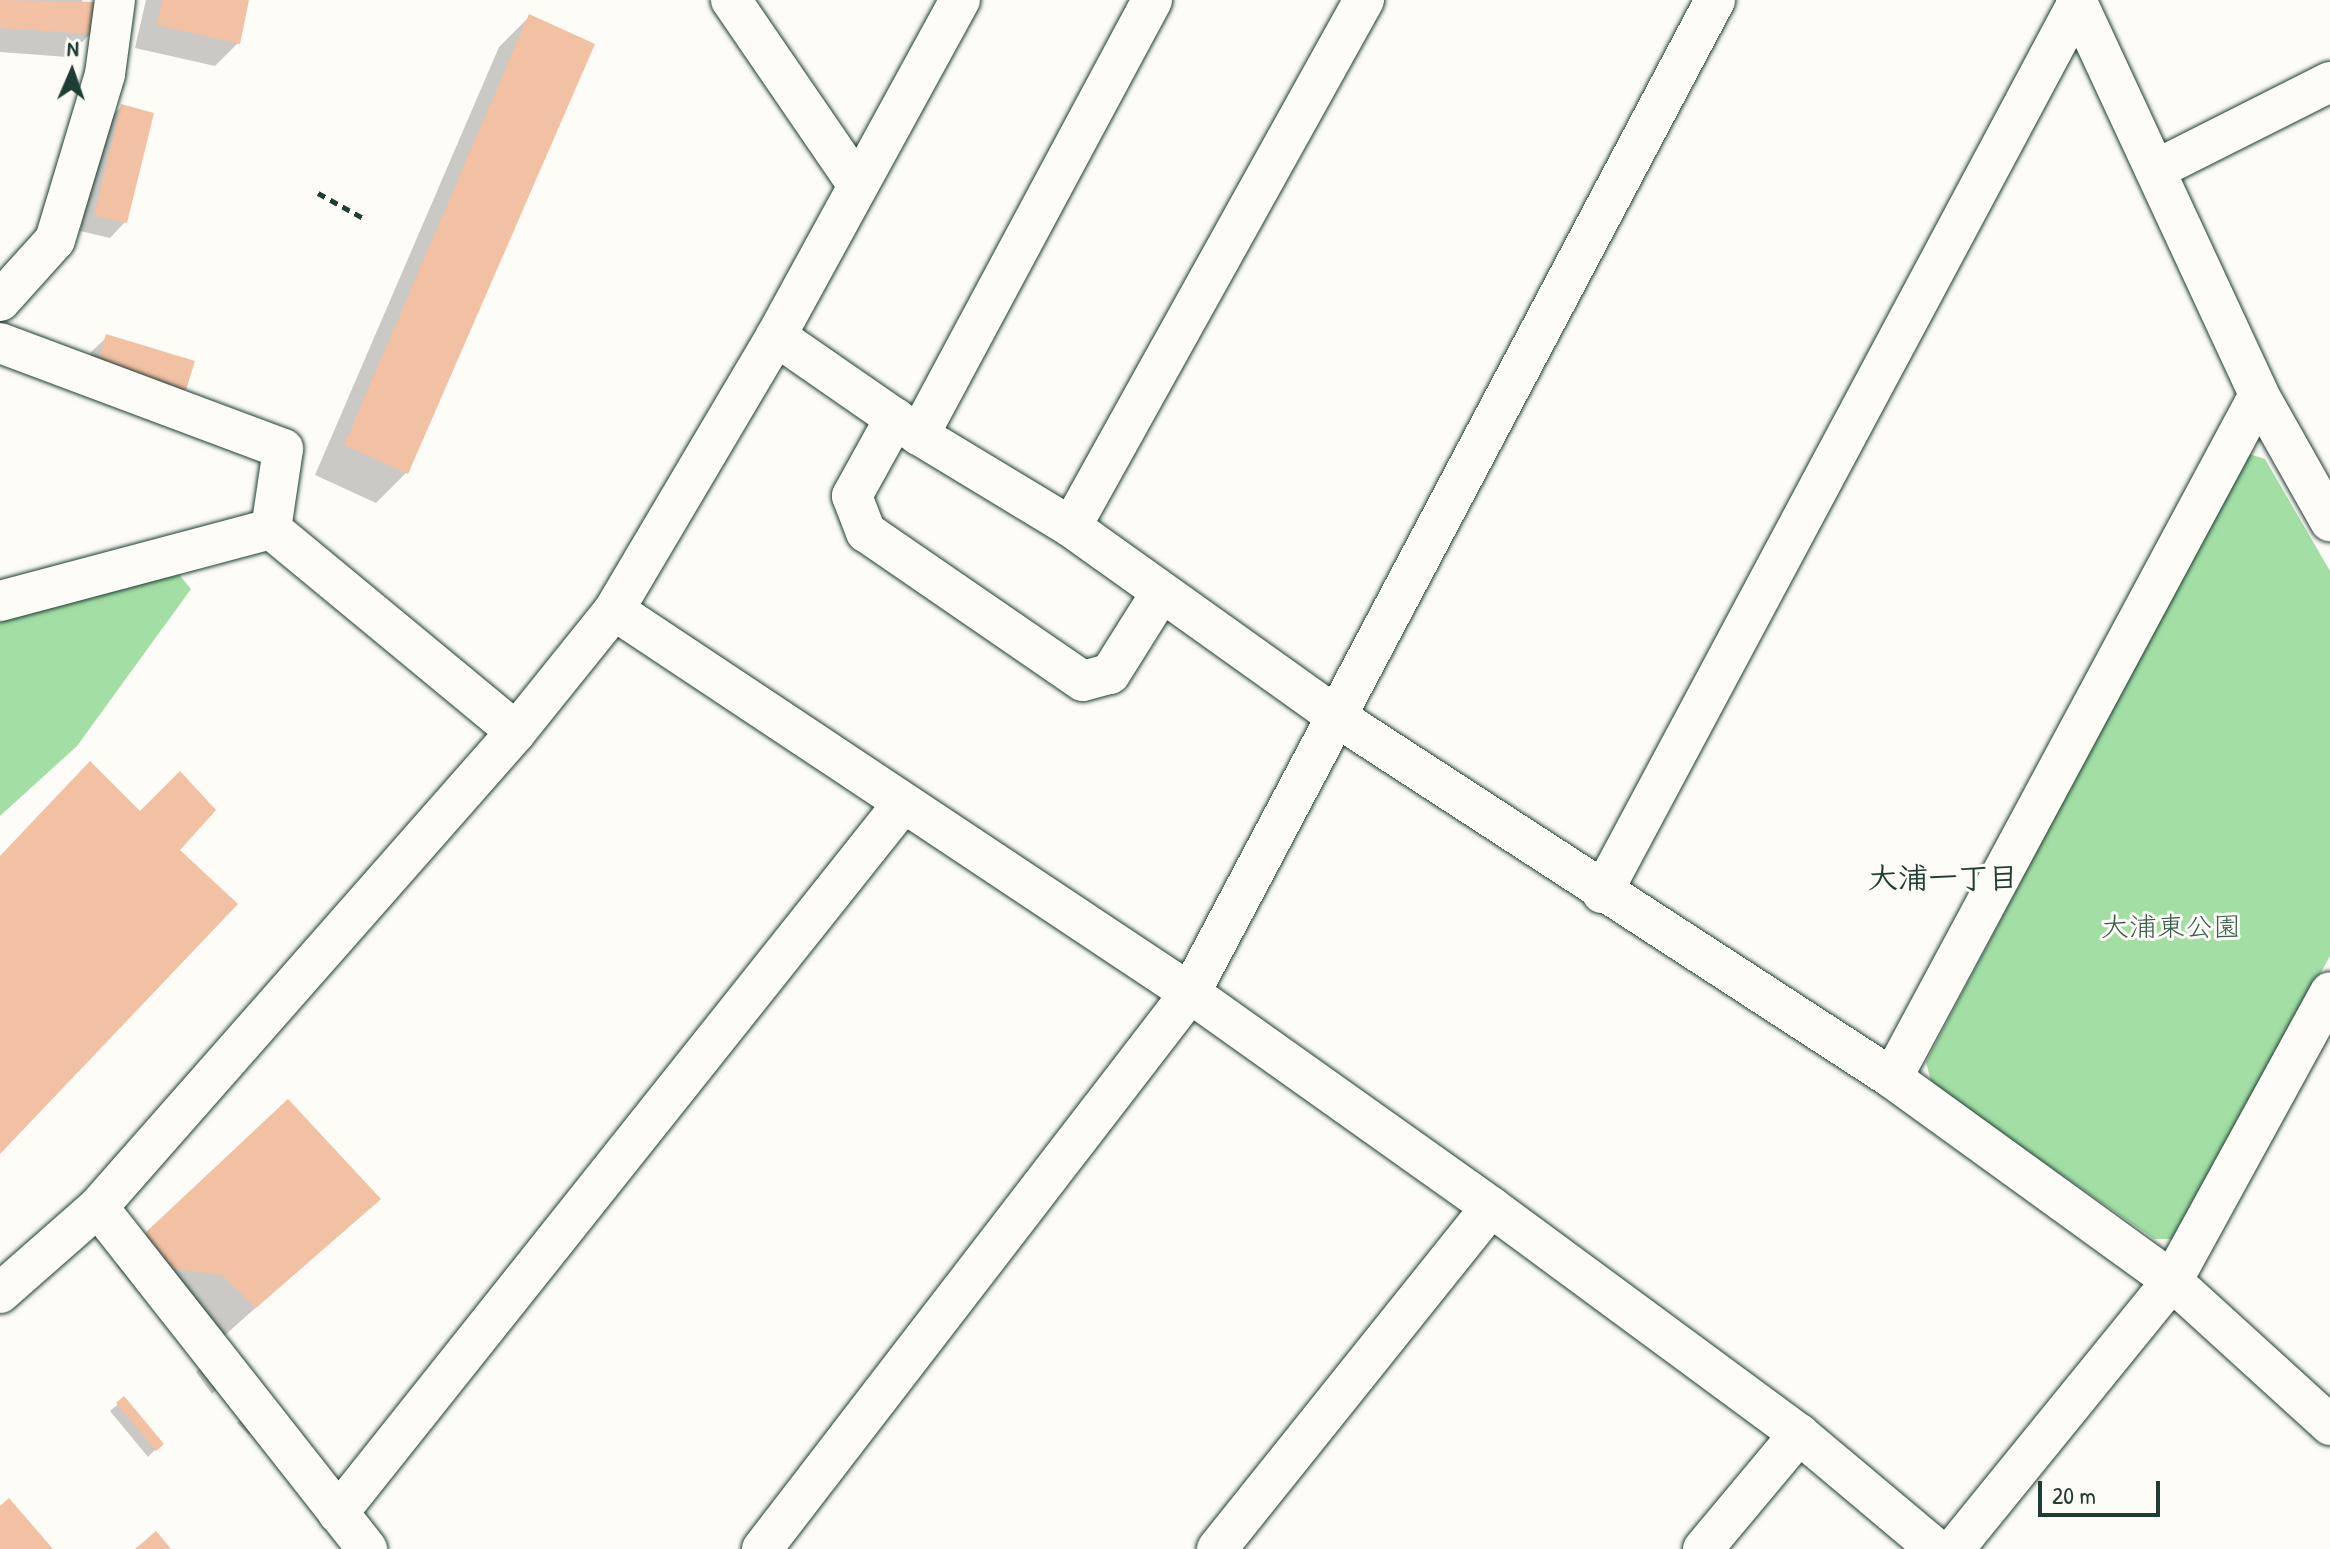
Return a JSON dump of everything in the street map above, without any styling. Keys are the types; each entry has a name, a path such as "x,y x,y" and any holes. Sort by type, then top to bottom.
{"street":[{"path":"0,301 55,240 105,74 115,0"},
{"path":"731,0 857,184"},
{"path":"0,1293 98,1207 516,732 614,610 776,336 960,0"},
{"path":"1152,0 907,427 852,496 866,532 1083,681 1110,674 1159,596"},
{"path":"1071,527 1364,0"},
{"path":"762,1549 1190,993 1340,719 1715,0"},
{"path":"1602,893 2077,2"},
{"path":"2077,2 2259,395 2330,521"},
{"path":"2155,170 2330,82"},
{"path":"776,336 907,427 1071,527 1159,596 1340,719 1602,893 1892,1078 2172,1281 2330,1425"},
{"path":"0,343 283,449 271,529"},
{"path":"1892,1078 2259,395"},
{"path":"271,529 516,732"},
{"path":"0,601 271,529"},
{"path":"614,610 901,806 1190,993 1491,1207 1799,1434 1936,1549"},
{"path":"338,1513 901,806"},
{"path":"1954,1549 2172,1281 2330,992"},
{"path":"98,1207 367,1549"},
{"path":"1217,1549 1491,1207"},
{"path":"1703,1549 1799,1434"}],"path":[{"path":"318,193 365,219"}],"green space":[{"name":"大浦東公園","path":"2246,453 2265,459 2330,571 2330,956 2173,1239 2154,1239 1932,1085 1926,1062"},
{"path":"177,572 191,589 77,746 0,816 0,619"}],"building":[{"path":"0,0 96,2 92,34 0,28"},
{"path":"162,0 249,0 240,44 157,25"},
{"path":"529,14 595,44 408,474 344,445"},
{"path":"121,104 154,113 127,223 94,216"},
{"path":"106,334 195,361 186,390 97,364"},
{"path":"90,761 140,811 180,771 216,810 180,850 238,904 0,1154 0,856"},
{"path":"288,1099 381,1199 256,1308 222,1275 174,1269 145,1233"},
{"path":"124,1396 164,1444 156,1451 116,1403"},
{"path":"9,1498 53,1549 0,1549 0,1506"},
{"path":"156,1531 171,1549 135,1549"}],"district":[{"name":"大浦一丁目","path":"1943,877"}]}
